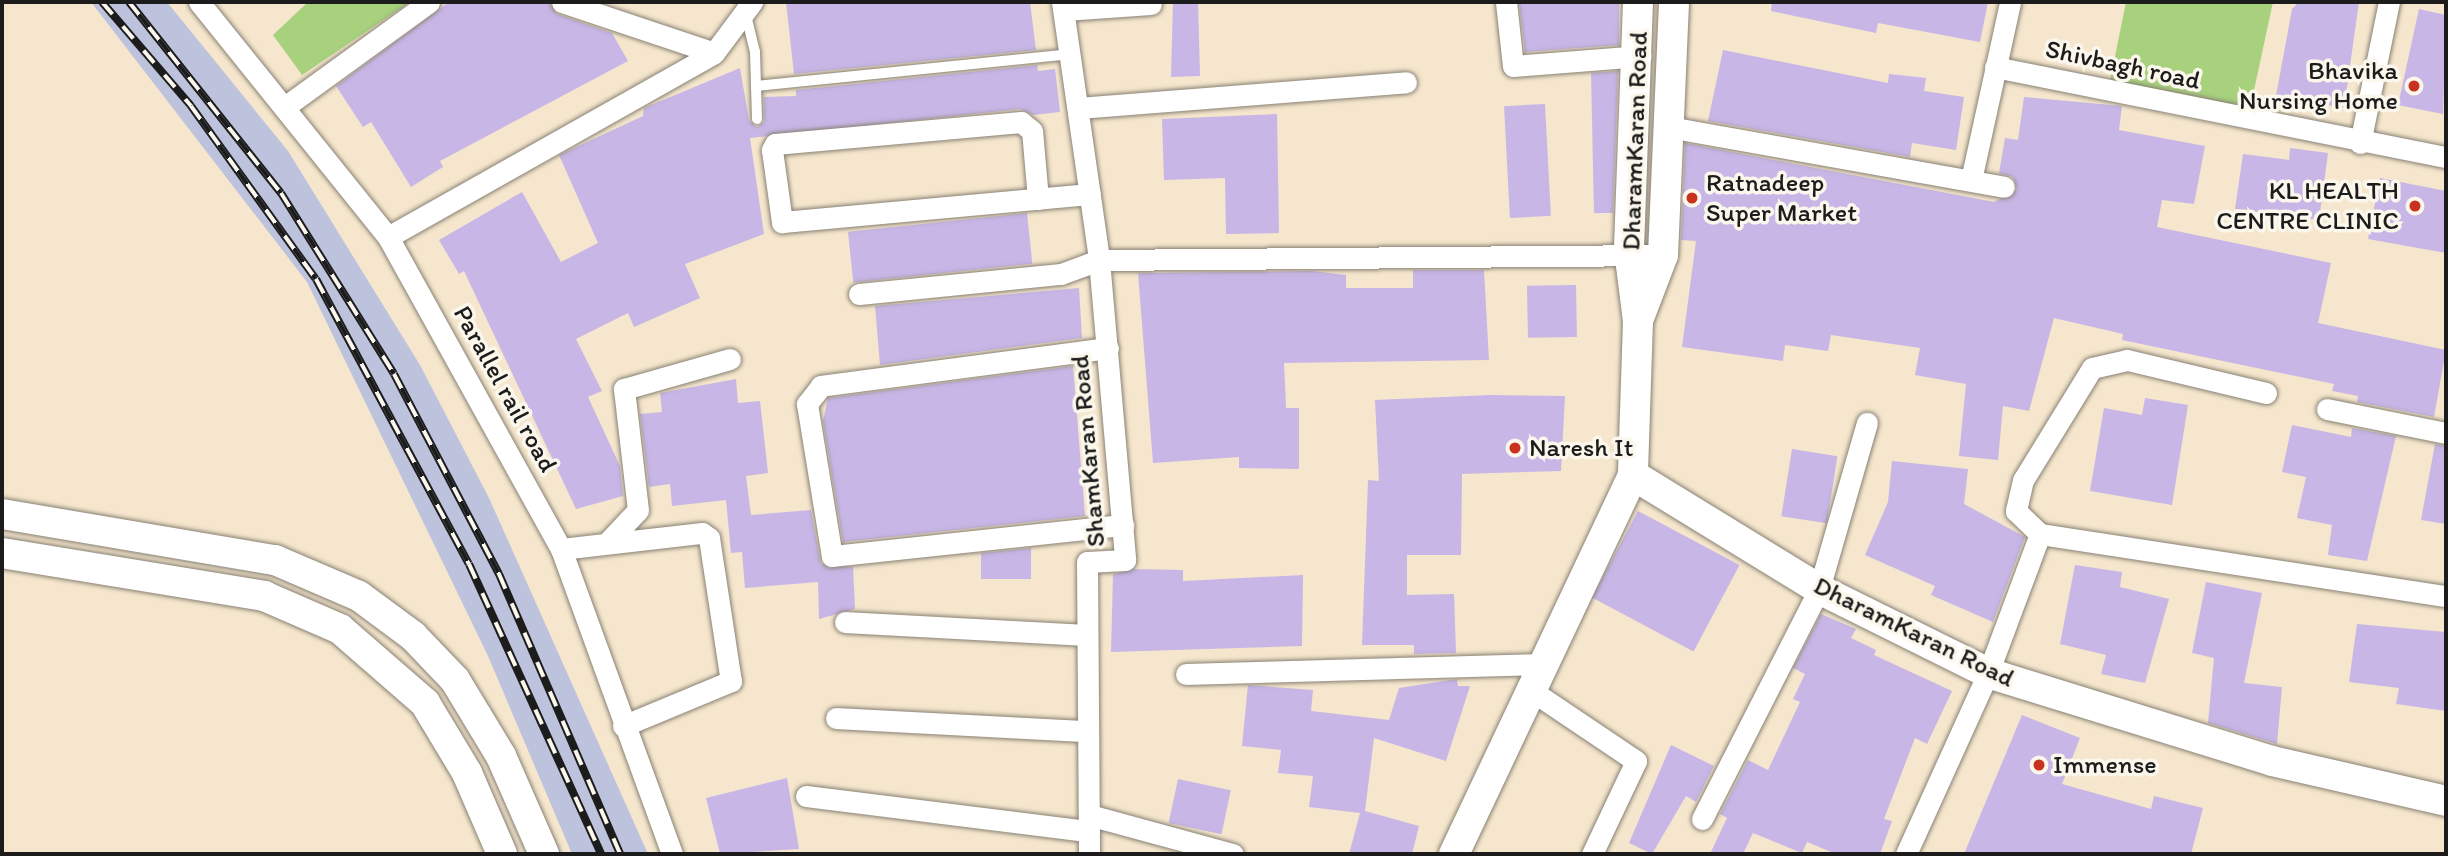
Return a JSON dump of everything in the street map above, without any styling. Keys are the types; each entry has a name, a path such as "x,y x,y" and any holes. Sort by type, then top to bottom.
{"street":[{"name":"Parallel rail road","path":"199,2 286,106 388,237 561,549 623,726 672,854"},
{"path":"286,106 429,2"},
{"path":"562,2 714,52"},
{"path":"1506,2 1513,66 1641,56"},
{"name":"DharamKaran Road","path":"1638,2 1641,56 1629,250 1638,321 1633,475 1819,589 1988,673 2219,746 2446,802"},
{"name":"DharamKaran Road","path":"1638,321 1663,255 1674,128 1674,2"},
{"path":"1971,180 2010,2"},
{"path":"2360,143 2389,2"},
{"path":"1063,6 1151,4"},
{"name":"ShamKaran Road","path":"1063,6 1099,260 1125,560 1087,562 1089,854"},
{"path":"388,237 714,52 749,7"},
{"name":"Shivbagh road","path":"1995,67 2360,143 2446,156"},
{"path":"1079,108 1406,82"},
{"path":"1038,199 1032,131 1021,122 775,144 772,150 782,222 1038,199 1090,194"},
{"path":"1674,128 2004,187"},
{"path":"859,294 1061,274 1099,260 1629,250 1663,255"},
{"path":"1108,348 821,386 807,404 832,556 1123,525"},
{"path":"607,543 638,510 624,389 730,359"},
{"path":"2266,393 2127,360 2092,368 2019,495 2016,511 2040,534 2446,596"},
{"path":"2327,409 2446,433"},
{"path":"1702,819 1819,589 1867,423"},
{"path":"1454,854 1534,677 1633,475"},
{"path":"2,514 275,560 359,596 413,636 455,680 501,756 544,854"},
{"path":"561,549 707,534 732,677 727,685 623,726"},
{"path":"1906,854 1988,673 2040,534"},
{"path":"200,586 204,548"},
{"path":"2,553 264,596 340,629 387,665 432,715 467,773 502,854"},
{"path":"845,622 1086,635"},
{"path":"1186,674 1534,677 1636,761 1592,854"},
{"path":"836,718 1087,732"},
{"path":"806,796 1089,823 1233,854"}],"lane":[{"path":"749,7 757,119"},
{"path":"756,86 1071,54"}],"shaded area":[{"path":"91,2 167,2 288,151 420,365 489,498 648,854 572,854 488,656 307,282"}],"green space":[{"path":"308,2 410,2 302,75 273,35"},
{"path":"2126,2 2273,2 2248,118 2109,86"}],"building":[{"path":"449,2 549,2 557,14 612,33 628,61 440,161 443,167 411,187 371,122 363,127 336,86"},
{"path":"786,2 1030,2 1036,50 794,74"},
{"path":"1173,2 1198,2 1200,76 1171,77"},
{"path":"1519,2 1619,2 1619,45 1525,52"},
{"path":"1772,2 1988,2 1980,42 1878,23 1876,33 1771,11"},
{"path":"2299,2 2359,2 2344,108 2276,96 2292,9"},
{"path":"2419,9 2446,15 2443,114 2398,105"},
{"path":"1723,50 1888,83 1889,74 1926,78 1924,91 1964,97 1956,150 1912,143 1910,157 1708,121"},
{"path":"1037,65 1038,71 1055,69 1060,112 1033,115 1020,109 750,138 764,234 685,264 700,298 634,327 628,313 576,339 602,391 588,397 620,466 623,496 576,509 464,271 459,274 439,240 522,192 561,262 598,243 559,155 643,116 644,108 740,68 749,120 757,127 764,122 764,97 796,96 796,90"},
{"path":"1618,71 1613,213 1594,213 1591,73"},
{"path":"2024,97 2122,106 2119,130 2205,146 2194,204 2162,200 2157,227 2331,263 2318,323 2446,350 2434,417 2357,402 2358,396 2332,391 2334,384 2122,340 2123,334 2054,318 2029,411 2003,406 1998,460 1959,456 1966,384 1915,375 1920,348 1831,335 1828,351 1785,345 1783,361 1682,347 1696,241 1681,240 1685,143 1994,202 2017,190 2013,177 1999,173 2005,138 2018,140"},
{"path":"1545,104 1551,216 1510,218 1504,106"},
{"path":"1277,114 1279,233 1226,234 1225,178 1164,180 1162,119"},
{"path":"2290,148 2328,153 2319,220 2235,209 2243,154 2289,160"},
{"path":"2380,178 2446,191 2446,253 2368,239"},
{"path":"1027,213 1032,264 853,283 848,232"},
{"path":"1413,270 1484,270 1489,360 1284,363 1286,408 1299,408 1299,469 1239,468 1239,457 1153,463 1138,273 1312,271 1346,275 1346,288 1413,288"},
{"path":"1576,285 1577,337 1528,338 1527,286"},
{"path":"1079,288 1082,338 880,365 875,306"},
{"path":"1073,366 1085,516 843,542 823,421 828,398"},
{"path":"736,379 738,403 760,401 768,473 746,476 751,515 811,510 821,564 853,567 855,609 819,619 818,582 745,588 742,552 731,553 726,500 672,506 670,484 649,487 640,414 662,412 660,393"},
{"path":"1490,395 1565,396 1561,471 1462,474 1461,555 1407,555 1407,595 1454,594 1456,653 1414,654 1414,645 1362,645 1368,480 1379,481 1375,400"},
{"path":"2145,398 2188,405 2172,505 2090,491 2104,408 2142,415"},
{"path":"2292,425 2351,437 2352,428 2396,436 2367,561 2328,555 2332,525 2297,518 2306,477 2282,472"},
{"path":"2435,444 2446,446 2446,524 2421,520"},
{"path":"1792,449 1837,456 1827,523 1781,516"},
{"path":"1892,461 1968,469 1964,504 2025,537 1993,622 1931,595 1935,586 1865,555 1888,502"},
{"path":"1638,511 1740,565 1694,652 1592,598"},
{"path":"1031,548 1031,579 981,579 981,553"},
{"path":"2075,565 2122,572 2120,587 2169,599 2145,683 2101,674 2106,655 2060,644"},
{"path":"1134,569 1183,570 1183,581 1303,575 1302,646 1111,652 1113,574"},
{"path":"2206,582 2262,593 2244,683 2282,687 2277,744 2208,723 2214,658 2192,653"},
{"path":"1821,614 1856,629 1851,638 1876,650 1874,655 1952,691 1927,744 1915,738 1884,819 1892,821 1880,854 1836,854 1807,842 1802,853 1753,833 1743,854 1710,854 1727,818 1720,814 1748,760 1768,770 1800,702 1793,699 1805,674 1793,668"},
{"path":"2357,624 2446,632 2446,711 2396,704 2399,688 2349,682"},
{"path":"1457,679 1458,686 1470,686 1446,761 1374,738 1365,811 1419,826 1412,854 1349,854 1360,813 1309,807 1313,776 1278,773 1281,750 1242,746 1248,685 1313,690 1311,711 1389,720 1399,688"},
{"path":"2022,715 2080,738 2062,784 2151,809 2154,796 2203,808 2191,854 1964,854"},
{"path":"1671,745 1714,766 1696,802 1686,796 1652,854 1629,843"},
{"path":"787,778 799,849 720,854 706,798"},
{"path":"1178,779 1231,790 1221,834 1169,823"}],"railway":[{"path":"102,2 191,106 316,279 469,564 601,854"},
{"path":"129,2 281,193 394,374 499,574 620,854"}],"place":[{"name":"Bhavika Nursing Home","path":"2414,86"},
{"name":"Ratnadeep Super Market","path":"1692,198"},
{"name":"KL HEALTH CENTRE CLINIC","path":"2415,206"},
{"name":"Naresh It","path":"1515,448"},
{"name":"Immense","path":"2039,765"}]}
